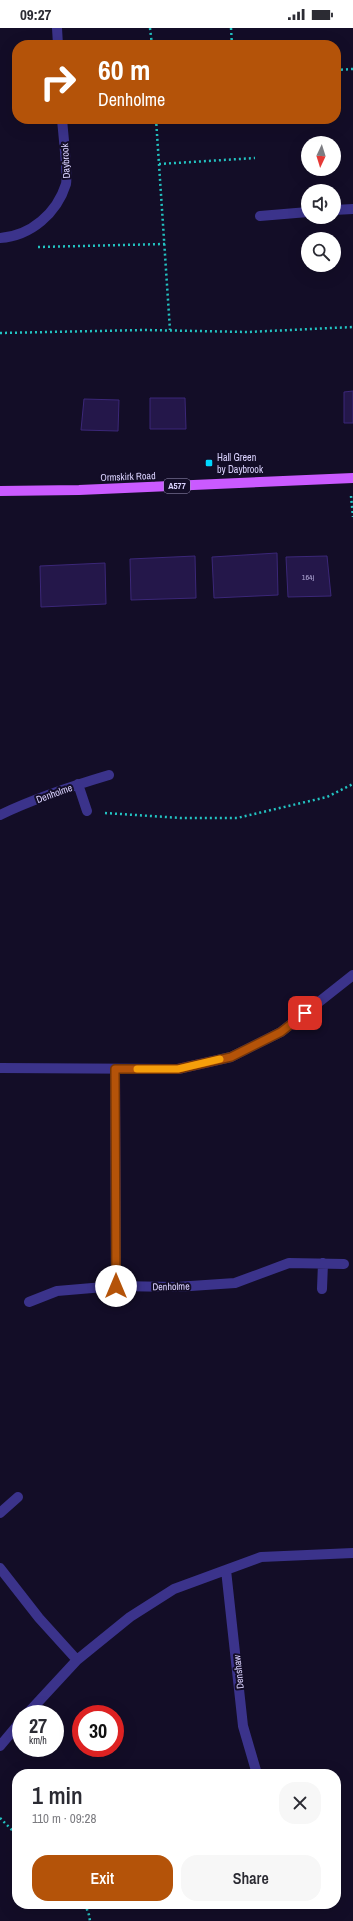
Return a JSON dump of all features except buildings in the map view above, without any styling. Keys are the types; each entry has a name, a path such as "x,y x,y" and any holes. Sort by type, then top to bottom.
{"main road":[{"name":"Ormskirk Road","path":"0,491 94,490 353,478"}],"street":[{"path":"57,28 58,40"},
{"name":"Daybrook","path":"0,238 32,228 52,211 66,183 62,124"},
{"path":"341,210 353,209"},
{"path":"260,216 301,213"},
{"name":"Denholme","path":"0,815 19,806 78,784 109,775"},
{"path":"78,784 87,811"},
{"path":"0,1068 178,1069 231,1057 281,1032 353,976"},
{"path":"115,1069 116,1286"},
{"name":"Denholme","path":"29,1302 57,1291 116,1286 176,1287 235,1283 289,1263 344,1264"},
{"path":"322,1289 323,1263"},
{"path":"0,1513 18,1497"},
{"path":"35,1705 77,1660 130,1617 174,1589 261,1557 353,1553"},
{"path":"0,1568 39,1618 77,1660"},
{"name":"Denshaw","path":"226,1570 243,1726 256,1769"},
{"path":"0,1746 12,1732"}],"path":[{"path":"150,28 151,40"},
{"path":"232,28 232,40"},
{"path":"341,70 353,69"},
{"path":"156,124 170,330"},
{"path":"159,164 255,158"},
{"path":"33,247 165,244"},
{"path":"0,333 170,330 248,332 353,327"},
{"path":"87,811 181,818 237,818 327,797 353,784"},
{"path":"0,1818 12,1830"},
{"path":"87,1909 90,1921"}],"slow traffic":[{"path":"137,1069 178,1069 220,1059"}],"place":[{"name":"Hall Green by Daybrook","path":"209,463"}],"route":[{"path":"116,1286 115,1069 178,1069 231,1057 281,1032 305,1013"}]}
